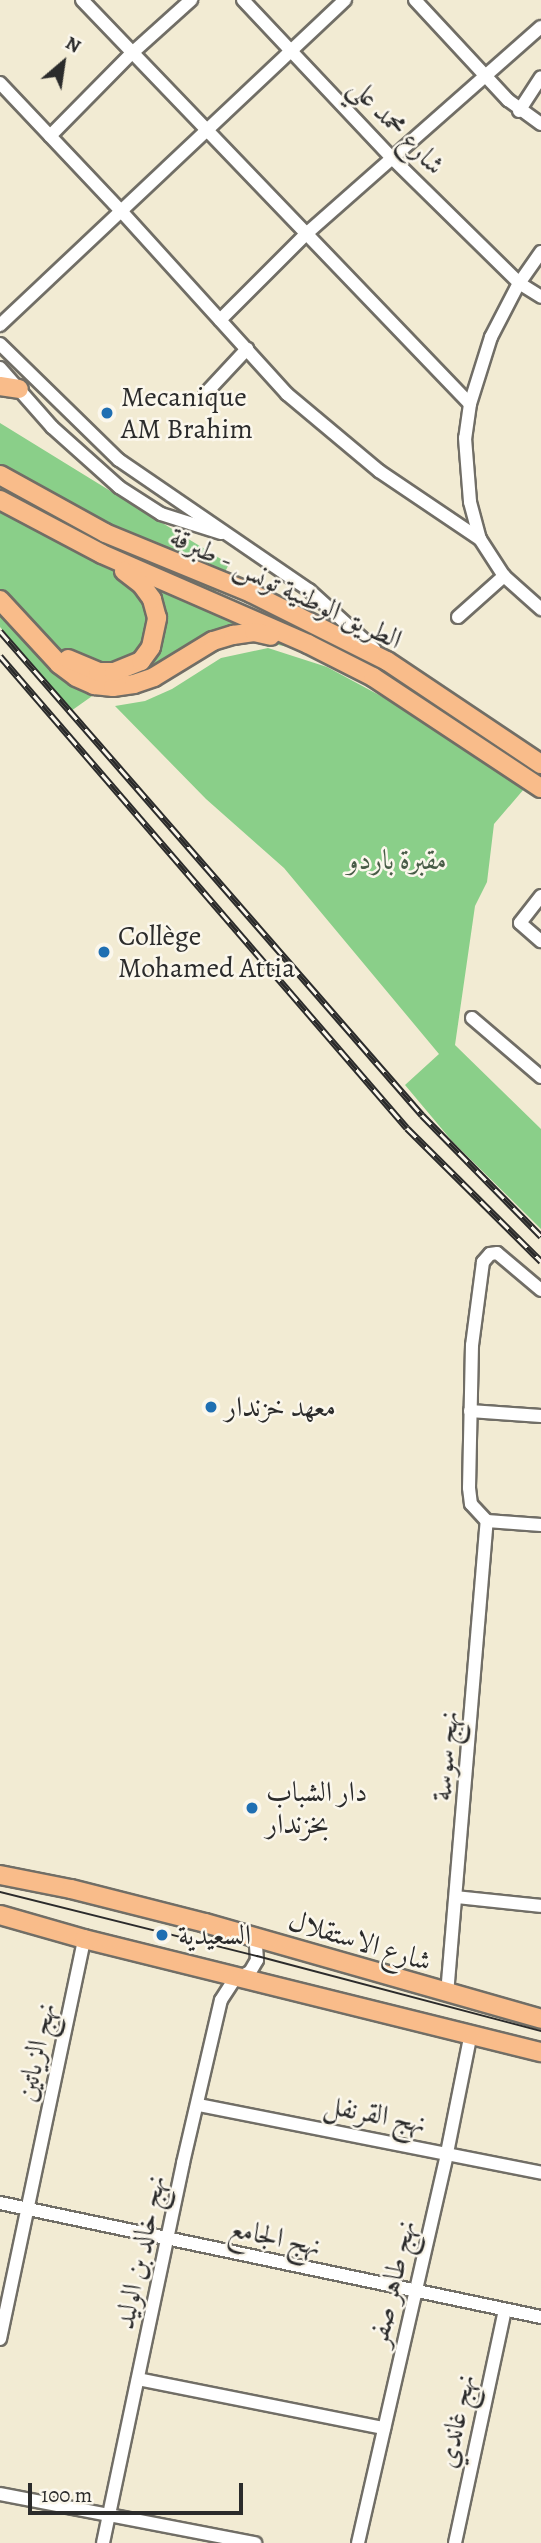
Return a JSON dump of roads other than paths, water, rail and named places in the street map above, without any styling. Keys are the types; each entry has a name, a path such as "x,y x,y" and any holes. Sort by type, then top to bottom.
{"main road":[{"path":"0,386 19,389"},
{"name":"الطريق الوطنية تونس - طبرقة","path":"0,475 105,533 251,593 387,661 541,764"},
{"name":"الطريق الوطنية تونس - طبرقة","path":"0,500 102,554 308,644 384,684 541,788"},
{"path":"0,584 67,658 98,672 127,669 141,661 151,647 157,618 152,599 142,585 102,554"},
{"path":"0,600 59,664 76,677 94,685 113,687 154,677 213,641 233,635 254,632 308,644"},
{"name":"شارع الاستقلال","path":"0,1875 71,1889 247,1934 541,2019"},
{"path":"0,1915 83,1939 541,2052"}],"street":[{"path":"82,0 470,404"},
{"path":"50,136 131,54 191,0"},
{"name":"شارع محمد علي","path":"243,0 290,53 393,159 519,284 541,297"},
{"path":"0,325 345,0"},
{"path":"415,0 519,111 541,124"},
{"path":"220,320 306,234 541,27"},
{"path":"519,111 541,77"},
{"path":"0,83 122,212 287,394 337,438 434,510 480,539"},
{"path":"541,252 519,284 491,337 470,404 466,438 470,502 480,539 504,576 541,609"},
{"path":"0,344 119,460 309,590 387,661"},
{"path":"205,394 247,349"},
{"path":"0,368 52,427 101,473 161,514 228,534"},
{"path":"52,427 71,414"},
{"path":"161,514 172,498"},
{"path":"458,617 504,576"},
{"path":"541,896 520,923 541,941"},
{"path":"472,1018 541,1077"},
{"path":"541,1290 497,1253 490,1254 483,1262 472,1345 469,1488 471,1504 487,1521 541,1525"},
{"path":"470,1411 541,1416"},
{"name":"نهج سوسة","path":"447,1994 487,1521"},
{"path":"456,1897 541,1906"},
{"name":"نهج خالد بن الوليد","path":"103,2543 183,2164 199,2105 221,2000 227,1987 250,1972 257,1959 256,1944 247,1934"},
{"name":"نهج الزياتين","path":"0,2339 83,1939"},
{"name":"نهج طاهر صفر","path":"358,2543 447,2153 471,2033"},
{"name":"نهج القرنفل","path":"199,2105 541,2173"},
{"name":"نهج الجامع","path":"0,2203 541,2317"},
{"name":"نهج غاندي","path":"455,2543 505,2310"},
{"path":"138,2378 384,2428"},
{"path":"0,2494 255,2543"}],"tram line":[{"path":"0,1892 541,2031"}],"railway":[{"path":"0,631 422,1115 541,1236"},
{"path":"0,656 407,1128 541,1261"}],"place":[{"name":"Mecanique AM Brahim","path":"107,413"},
{"name":"Collège Mohamed Attia","path":"104,952"},
{"name":"معهد خزندار","path":"211,1407"},
{"name":"دار الشباب بخزندار","path":"252,1808"},
{"name":"السعيدية","path":"162,1935"}],"park label":[{"name":"مقبرة باردو","path":"397,860"}]}
